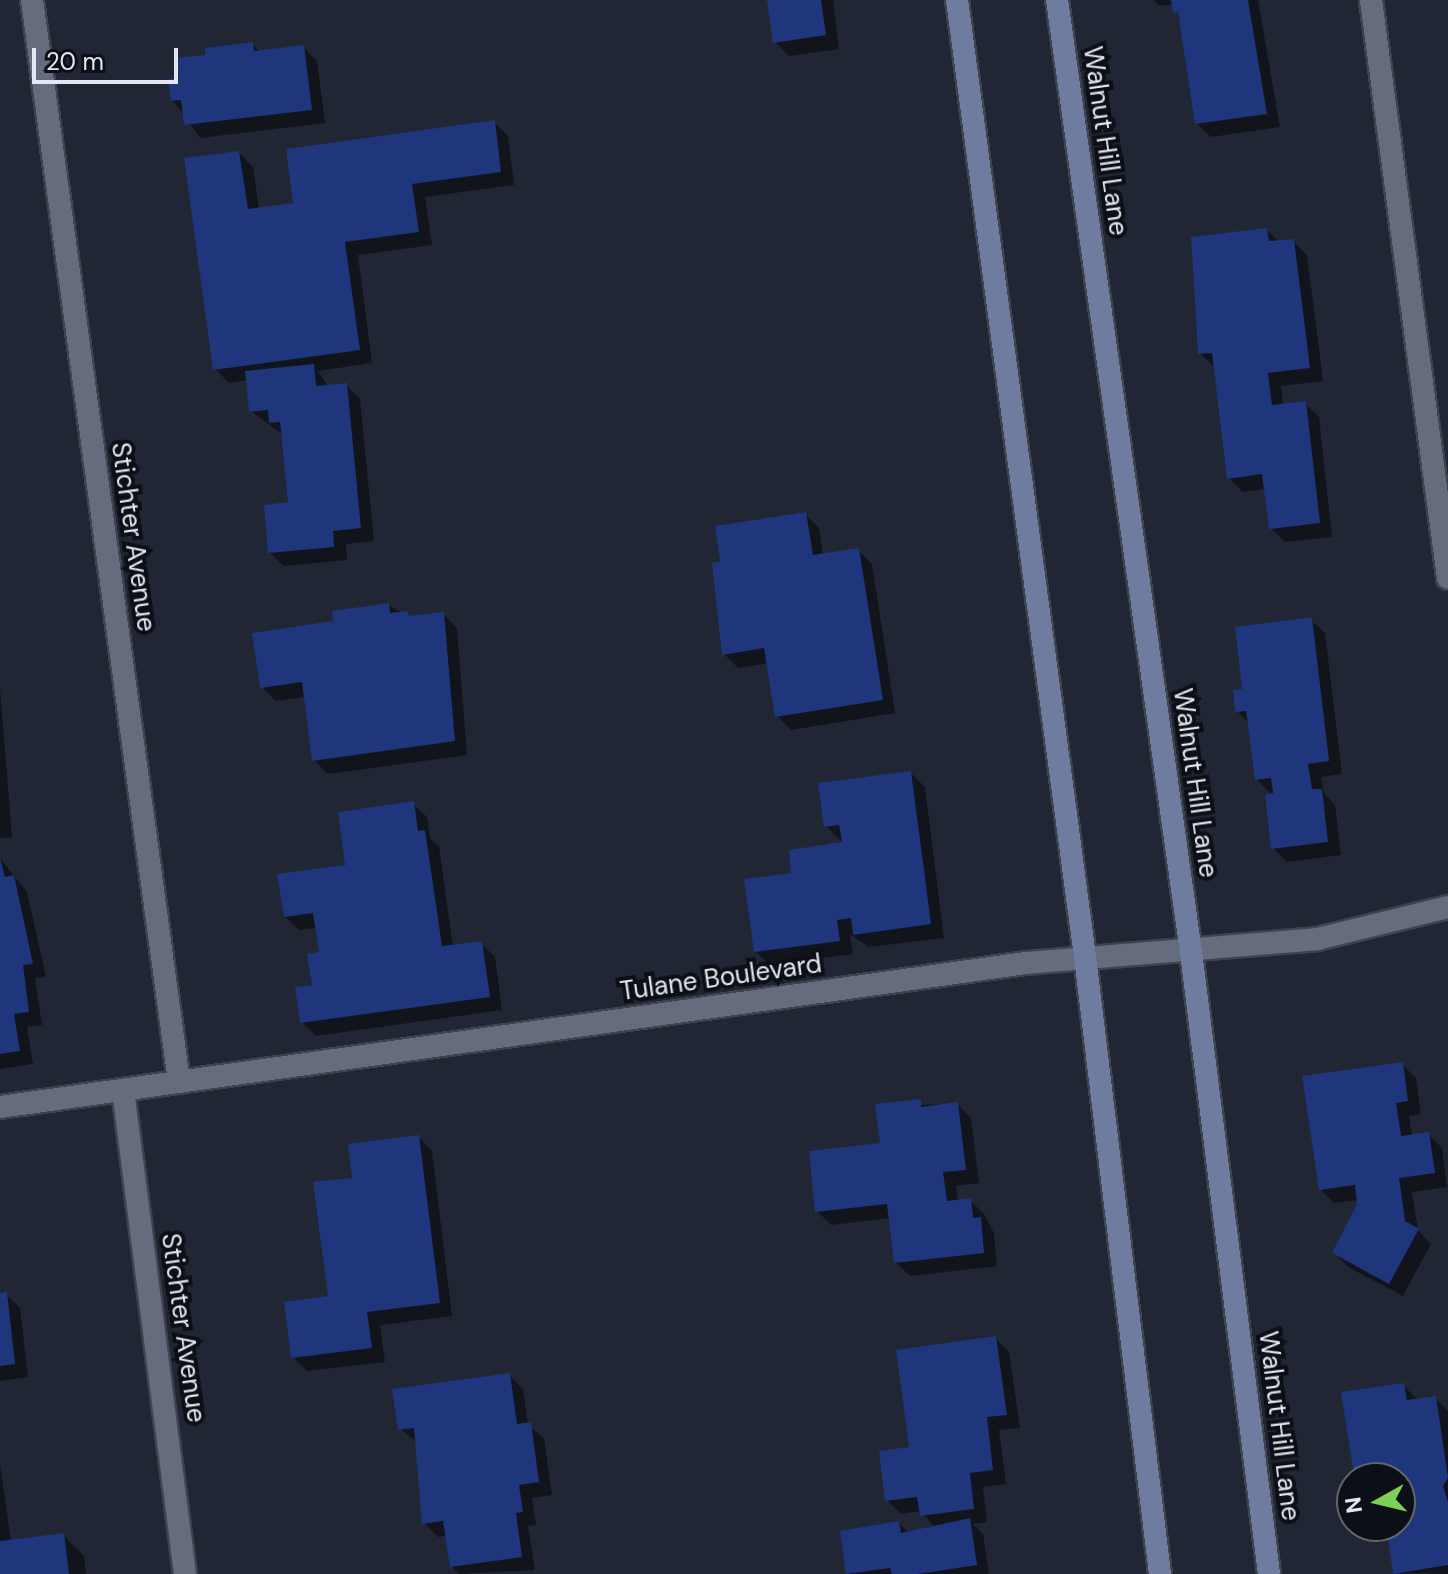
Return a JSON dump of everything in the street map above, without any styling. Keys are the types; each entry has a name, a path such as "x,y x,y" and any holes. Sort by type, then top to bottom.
{"main road":[{"path":"957,0 1085,957 1160,1574"},
{"name":"Walnut Hill Lane","path":"1057,0 1191,952 1269,1574"}],"street":[{"name":"Stichter Avenue","path":"32,0 179,1082"},
{"path":"1371,0 1448,578"},
{"name":"Tulane Boulevard","path":"0,1107 1085,957 1191,952 1317,939 1448,907"},
{"name":"Stichter Avenue","path":"123,1090 185,1574"}],"building":[{"path":"767,0 821,0 826,35 773,43"},
{"path":"1171,0 1248,0 1267,114 1195,124 1178,12 1173,13"},
{"path":"253,42 254,51 304,45 312,110 184,125 181,100 171,101 168,79 179,78 176,58 205,55 205,48"},
{"path":"495,120 501,172 412,184 419,232 345,242 360,350 213,370 184,158 239,151 248,209 293,203 286,149"},
{"path":"1267,228 1269,241 1294,239 1310,368 1268,373 1272,405 1306,401 1320,523 1269,529 1262,474 1227,479 1212,353 1198,354 1191,237"},
{"path":"314,364 316,386 347,383 361,528 333,531 334,547 268,553 264,505 288,502 280,422 269,423 268,410 249,412 245,371"},
{"path":"806,512 813,555 859,548 883,700 775,717 764,648 722,655 712,563 720,561 715,526"},
{"path":"389,603 390,613 408,611 408,616 444,612 455,741 312,761 302,682 260,688 252,633 333,621 332,611"},
{"path":"1312,617 1329,761 1308,764 1312,789 1322,789 1328,842 1271,849 1265,794 1273,793 1271,778 1255,780 1246,711 1235,712 1233,690 1242,689 1235,627"},
{"path":"911,771 931,924 853,935 851,918 837,920 840,941 754,952 744,879 791,873 789,850 842,842 839,825 824,827 818,783"},
{"path":"414,801 418,831 425,830 442,946 482,941 490,997 300,1023 295,987 312,985 307,954 319,952 313,913 284,917 277,874 345,865 338,812"},
{"path":"0,858 5,877 14,875 33,964 23,965 29,1012 14,1014 20,1051 0,1054"},
{"path":"1403,1062 1408,1101 1396,1103 1401,1136 1429,1132 1435,1173 1399,1178 1405,1221 1419,1229 1389,1284 1332,1253 1357,1204 1355,1185 1319,1190 1302,1076"},
{"path":"921,1099 921,1107 958,1102 966,1170 943,1172 947,1201 971,1198 973,1218 981,1217 984,1253 894,1263 887,1204 815,1212 809,1151 880,1143 875,1104"},
{"path":"419,1135 440,1303 367,1312 372,1348 291,1358 284,1302 328,1296 313,1182 352,1178 348,1144"},
{"path":"7,1292 15,1364 0,1366 0,1293"},
{"path":"996,1336 1007,1415 987,1417 993,1470 970,1473 974,1509 920,1516 917,1497 885,1501 879,1451 909,1447 896,1350"},
{"path":"510,1373 517,1424 531,1422 539,1482 519,1485 523,1512 516,1513 522,1557 450,1567 443,1521 422,1524 414,1428 398,1430 392,1389"},
{"path":"1404,1383 1407,1400 1436,1396 1448,1478 1443,1486 1448,1502 1448,1565 1393,1574 1388,1542 1416,1542 1416,1462 1352,1462 1341,1392"},
{"path":"970,1518 977,1565 918,1574 892,1574 890,1568 846,1574 840,1531 899,1521 901,1533"},
{"path":"64,1533 69,1574 0,1574 0,1541"}]}
